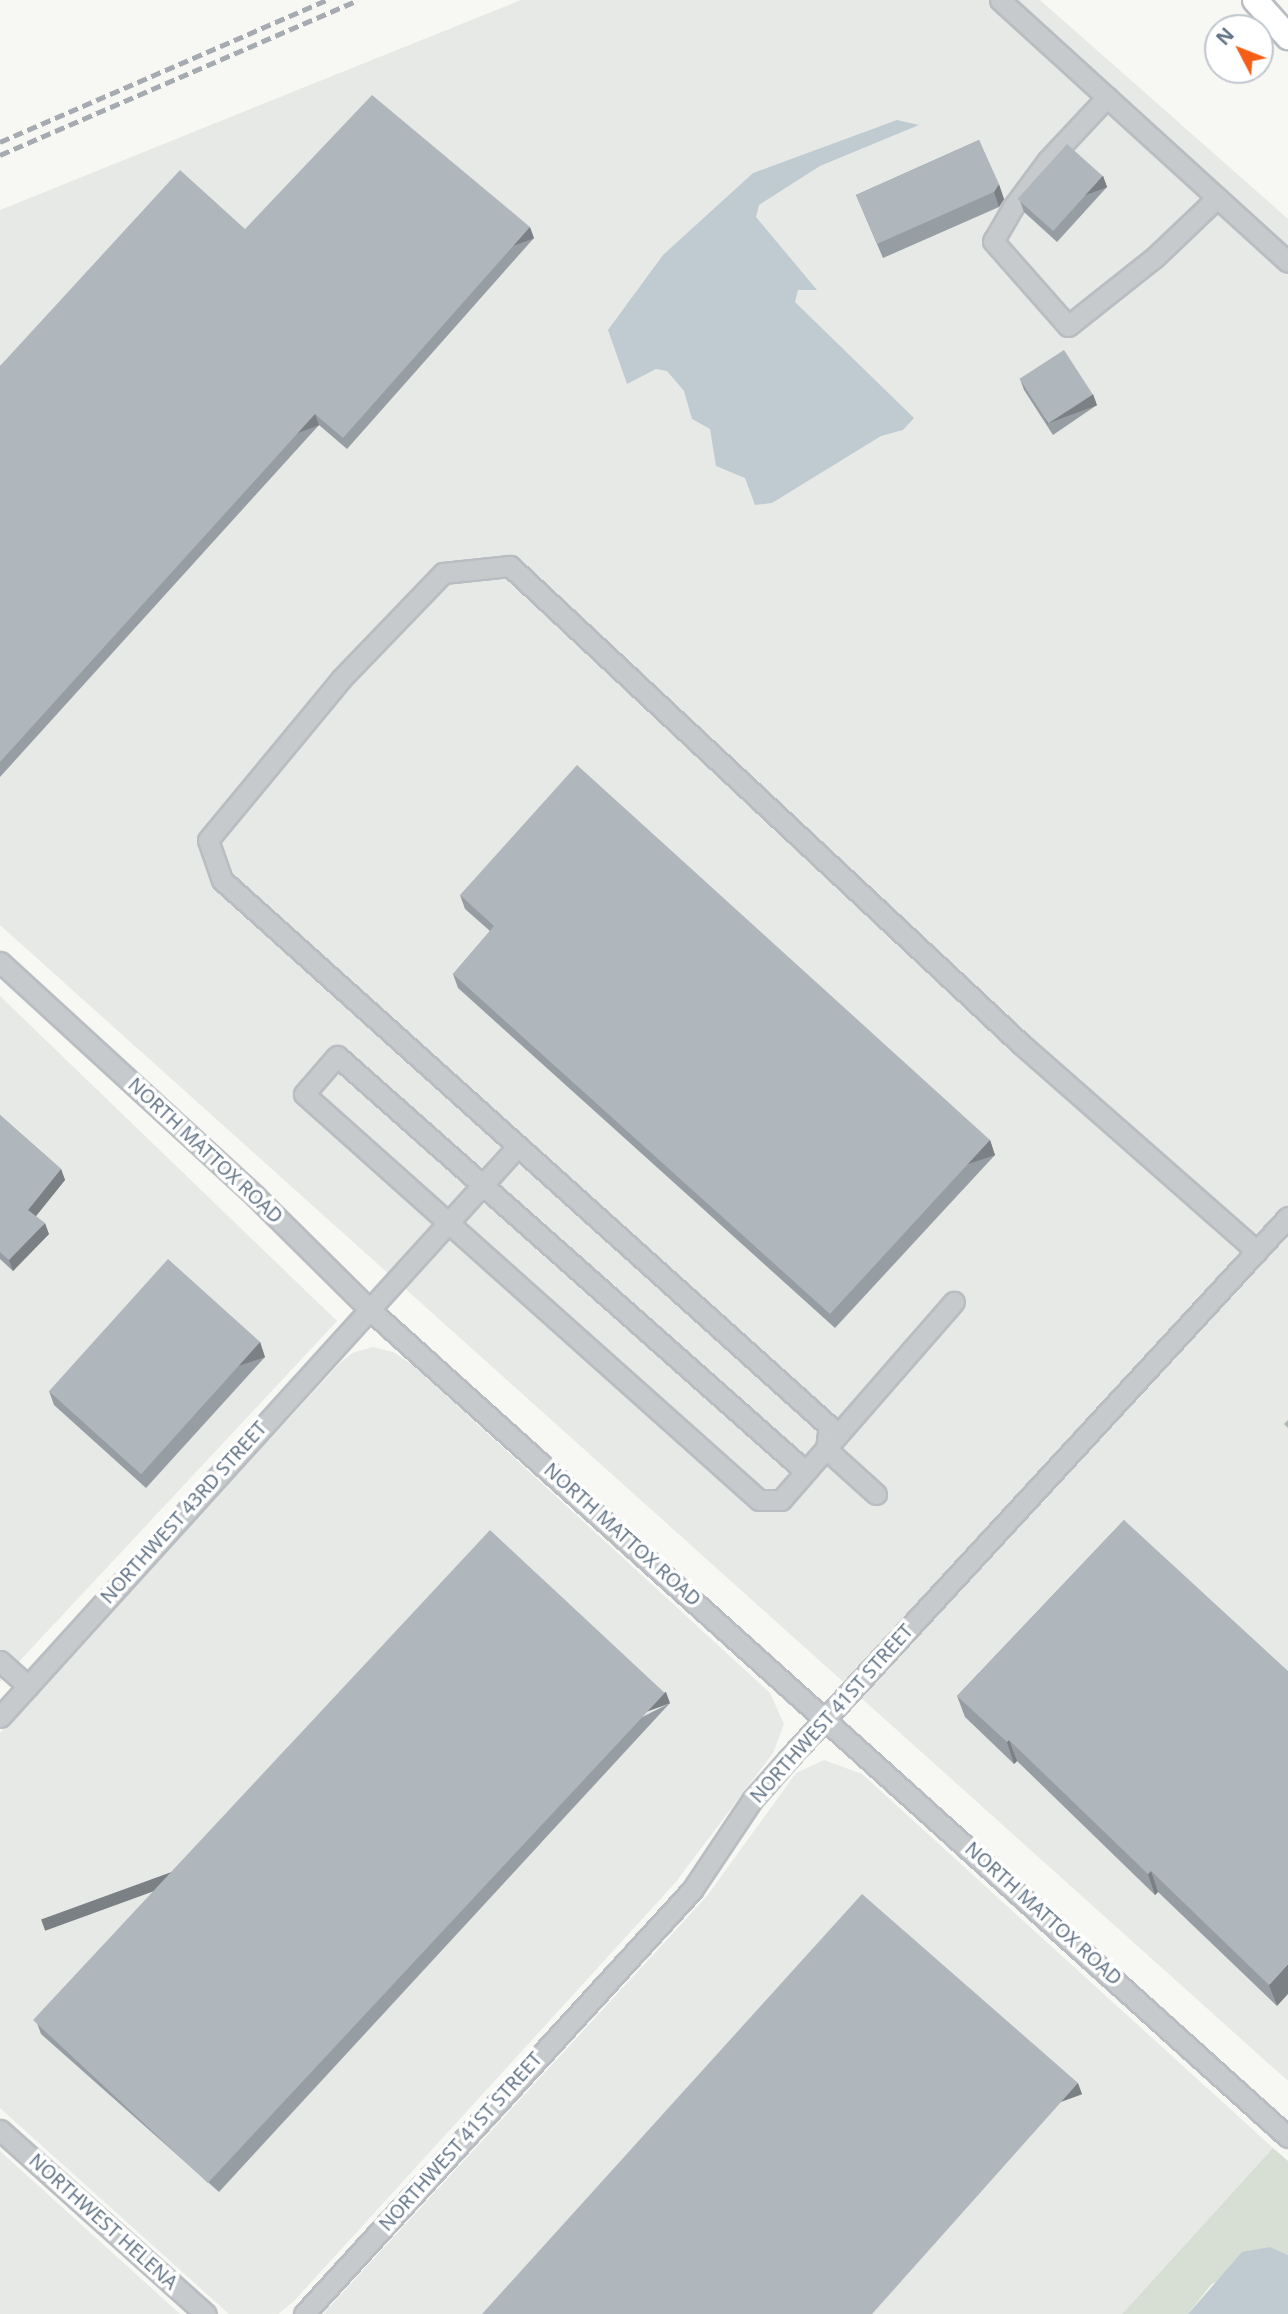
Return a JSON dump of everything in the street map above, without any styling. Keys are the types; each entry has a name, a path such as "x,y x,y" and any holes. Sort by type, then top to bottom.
{"main road":[{"path":"1255,0 1288,37"}],"street":[{"path":"1000,0 1288,262"},
{"path":"1107,97 1048,160 1013,206 993,241 1068,326 1155,257 1217,198"},
{"path":"826,1448 829,1426 222,880 208,840 341,679 443,573 510,566 1021,1044 1256,1251"},
{"name":"NORTH MATTOX ROAD","path":"0,962 263,1204 369,1309 1288,2137"},
{"path":"805,1471 337,1056 304,1094 758,1500 781,1500 954,1302"},
{"name":"NORTHWEST 43RD STREET","path":"0,1717 518,1146"},
{"name":"NORTHWEST 41ST STREET","path":"304,2314 692,1890 752,1800 1288,1217"},
{"path":"826,1448 876,1494"},
{"path":"0,1661 28,1686"},
{"name":"NORTHWEST HELENA","path":"0,2130 206,2314"}],"shaded area":[{"path":"521,0 1040,0 1288,219 1288,2081 0,925 0,210"},
{"path":"897,120 919,125 820,166 759,205 756,217 817,290 798,290 795,302 914,418 903,430 881,436 772,503 755,505 745,478 716,466 710,429 692,419 684,391 667,371 656,369 627,384 608,330 663,255 753,173"},
{"path":"0,996 337,1321 0,1682"},
{"path":"373,1347 393,1352 413,1365 770,1693 784,1724 773,1753 675,1883 294,2301 278,2314 229,2314 0,2108 0,1733 340,1363 352,1353"},
{"path":"824,1760 862,1774 1273,2148 1122,2314 323,2314 707,1896 796,1773"},
{"path":"1273,2148 1288,2161 1288,2255 1269,2247 1211,2285 1188,2314 1122,2314"},
{"path":"0,2151 180,2314 0,2314"},
{"path":"1270,2247 1288,2255 1288,2314 1188,2314 1242,2252"}],"building":[{"path":"372,95 530,227 343,438 315,414 0,762 0,366 180,170 245,229"},
{"path":"979,140 999,184 994,192 877,244 856,195"},
{"path":"1067,144 1103,176 1053,231 1017,199"},
{"path":"1064,350 1093,394 1048,423 1020,379"},
{"path":"577,765 990,1140 830,1314 453,974 494,926 460,895"},
{"path":"0,1115 61,1169 28,1210 45,1223 9,1260 0,1252"},
{"path":"168,1259 260,1342 141,1474 49,1391"},
{"path":"1124,1520 1288,1671 1288,1964 1269,1985 1151,1871 1148,1874 1009,1740 1007,1742 957,1696"},
{"path":"490,1530 665,1693 208,2183 33,2020"},
{"path":"862,1894 1078,2083 872,2314 482,2314"}],"railway":[{"path":"0,142 326,0"},
{"path":"0,155 358,0"}]}
